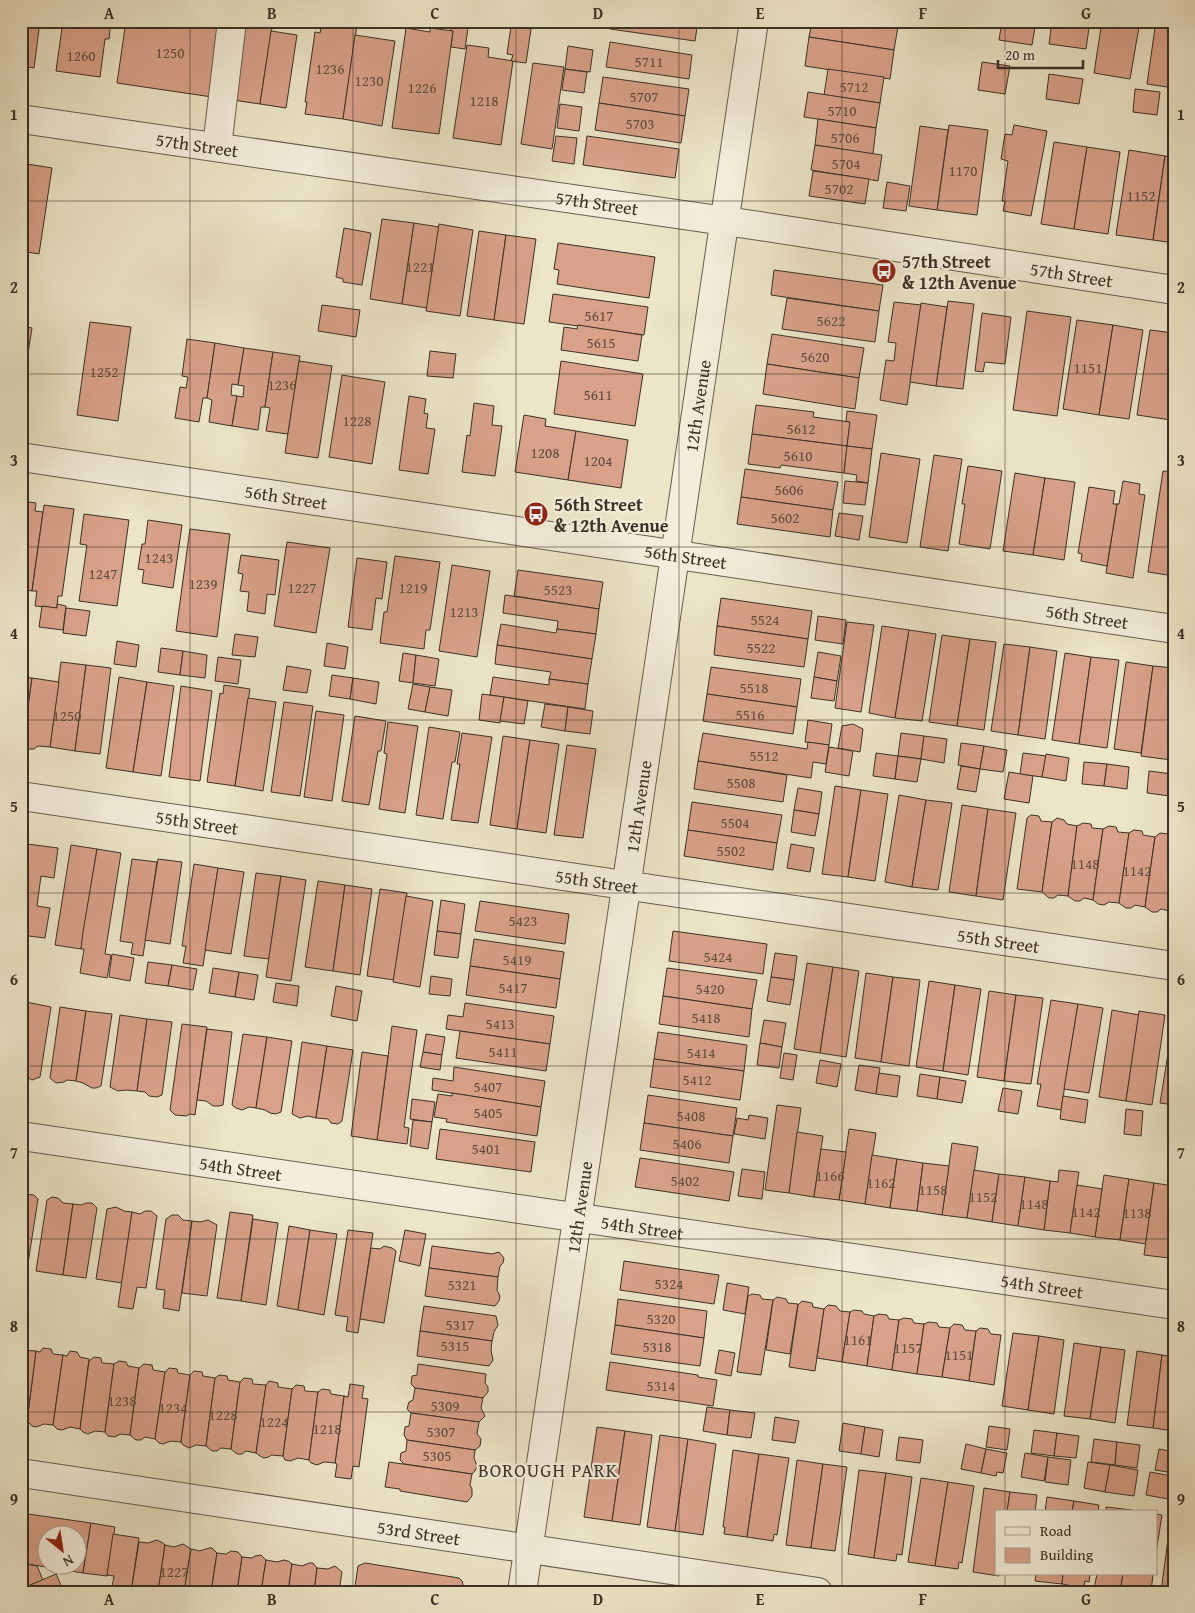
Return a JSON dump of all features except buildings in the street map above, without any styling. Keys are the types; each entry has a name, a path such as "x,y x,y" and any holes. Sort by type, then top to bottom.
{"street":[{"path":"217,147 232,21"},
{"name":"12th Avenue","path":"522,1592 754,21"},
{"name":"57th Street","path":"21,119 1174,290"},
{"name":"56th Street","path":"21,457 1174,629"},
{"name":"55th Street","path":"21,796 1174,966"},
{"name":"54th Street","path":"21,1136 1174,1305"},
{"name":"53rd Street","path":"21,1473 818,1592"}],"place":[{"name":"57th Street & 12th Avenue","path":"884,271"},
{"name":"56th Street & 12th Avenue","path":"536,514"}],"district":[{"name":"BOROUGH PARK","path":"548,1470"}]}
